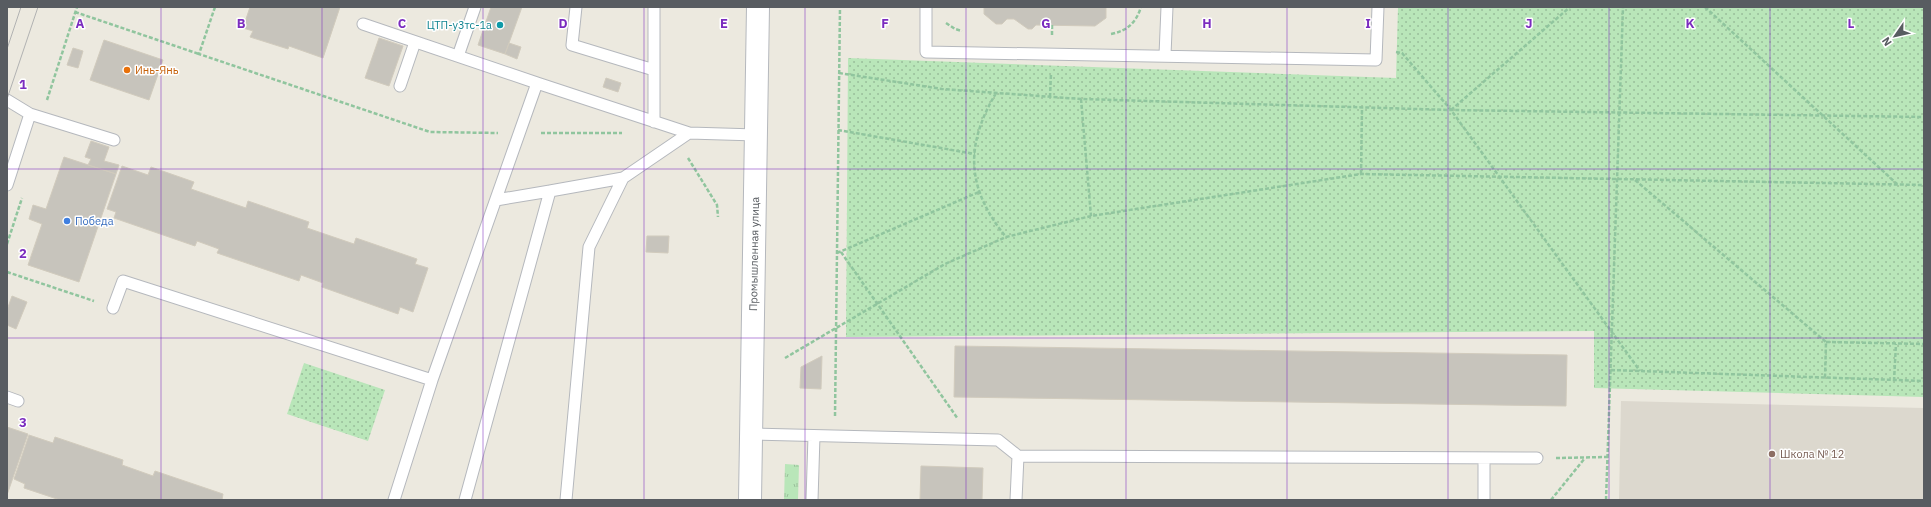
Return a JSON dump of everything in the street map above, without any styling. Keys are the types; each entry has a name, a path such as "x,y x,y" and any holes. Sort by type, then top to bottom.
{"street":[{"name":"Промышленная улица","path":"750,500 758,7"}],"lane":[{"path":"458,56 475,7"},
{"path":"576,7 572,45 654,70"},
{"path":"654,7 654,122"},
{"path":"926,7 926,52 1376,60 1378,7"},
{"path":"1165,56 1167,7"},
{"path":"364,24 689,133 756,135"},
{"path":"400,86 416,42"},
{"path":"394,500 432,380 538,83"},
{"path":"7,100 30,114 114,140"},
{"path":"7,185 30,114"},
{"path":"496,200 623,178 689,133"},
{"path":"566,500 589,248 623,178"},
{"path":"465,500 550,191"},
{"path":"114,308 123,281 432,380"},
{"path":"751,434 998,440 1018,456 1537,458"},
{"path":"812,500 814,436"},
{"path":"1016,500 1018,456"},
{"path":"1484,458 1484,500"}],"path":[{"path":"199,54 214,7"},
{"path":"834,437 840,7"},
{"path":"1110,34 1122,32 1130,26 1137,18 1141,7"},
{"path":"1451,110 1570,7"},
{"path":"1606,500 1623,7"},
{"path":"1705,7 1897,184"},
{"path":"75,12 430,132 628,133"},
{"path":"945,20 948,25 955,29 966,32"},
{"path":"1044,33 1059,33"},
{"path":"1376,52 1402,53 1451,110 1640,371"},
{"path":"839,73 942,89 1081,99 1451,110 1924,117"},
{"path":"996,93 985,112 976,134 974,174 979,192 992,220 1006,237"},
{"path":"1081,99 1091,216"},
{"path":"1361,174 1362,108"},
{"path":"838,130 975,154"},
{"path":"689,133 688,161 717,205 718,217"},
{"path":"784,358 945,264 1006,237 1091,216 1361,174 1924,185"},
{"path":"1635,180 1826,342 1924,344"},
{"path":"837,254 979,192"},
{"path":"841,252 972,440"},
{"path":"7,272 114,308"},
{"path":"1825,378 1826,342"},
{"path":"1894,380 1896,344"},
{"path":"1611,370 1924,381"},
{"path":"1537,458 1608,457"},
{"path":"1551,500 1585,458"}],"shaded area":[{"name":"Школа № 12","path":"1621,401 1924,408 1924,500 1619,500"}],"green space":[{"path":"1398,7 1924,7 1924,397 1594,388 1594,331 846,337 848,58 1396,78"},
{"path":"304,363 385,390 368,441 287,414"},
{"path":"785,464 799,465 798,500 784,500"}],"building":[{"path":"250,7 340,7 323,58 289,46 288,49 250,37 253,31 243,28"},
{"name":"ЦТП-у3тс-1а","path":"491,7 522,7 505,54 478,45"},
{"path":"984,7 1106,7 1106,18 1095,26 1036,25 1032,29 1028,29 1014,19 1007,19 1002,24 996,24 984,14"},
{"path":"379,38 403,46 389,86 365,78"},
{"name":"Инь-Янь","path":"104,40 163,60 149,100 90,80"},
{"path":"509,43 521,47 517,59 505,54"},
{"path":"73,48 83,51 78,68 67,65"},
{"path":"606,78 621,83 618,92 603,87"},
{"path":"91,141 109,147 104,161 119,165 116,174 88,165 91,159 85,157"},
{"name":"Победа","path":"64,157 116,174 79,282 28,265 42,224 29,219 33,205 46,209"},
{"path":"122,166 148,175 151,167 194,182 191,189 246,208 248,201 309,222 307,228 354,244 356,238 417,259 415,264 428,268 413,312 400,307 398,314 322,287 323,283 301,275 299,281 217,253 219,249 197,241 195,246 114,218 116,212 107,209"},
{"path":"647,236 669,236 668,253 646,252"},
{"path":"12,296 27,302 16,329 7,325 7,310"},
{"path":"955,346 1567,355 1566,406 954,397"},
{"path":"822,356 821,389 800,388 801,367"},
{"path":"7,427 28,434 7,495"},
{"path":"29,435 53,443 55,437 123,460 122,465 153,476 155,471 223,494 222,500 60,500 24,488 25,484 14,479"},
{"path":"921,466 983,468 982,500 920,500"}],"tram line":[{"path":"7,49 21,7"},
{"path":"7,99 38,7"}],"place":[{"name":"ЦТП-у3тс-1а","path":"500,25"},
{"name":"Инь-Янь","path":"127,70"},
{"name":"Победа","path":"67,221"},
{"name":"Школа № 12","path":"1772,454"}]}
